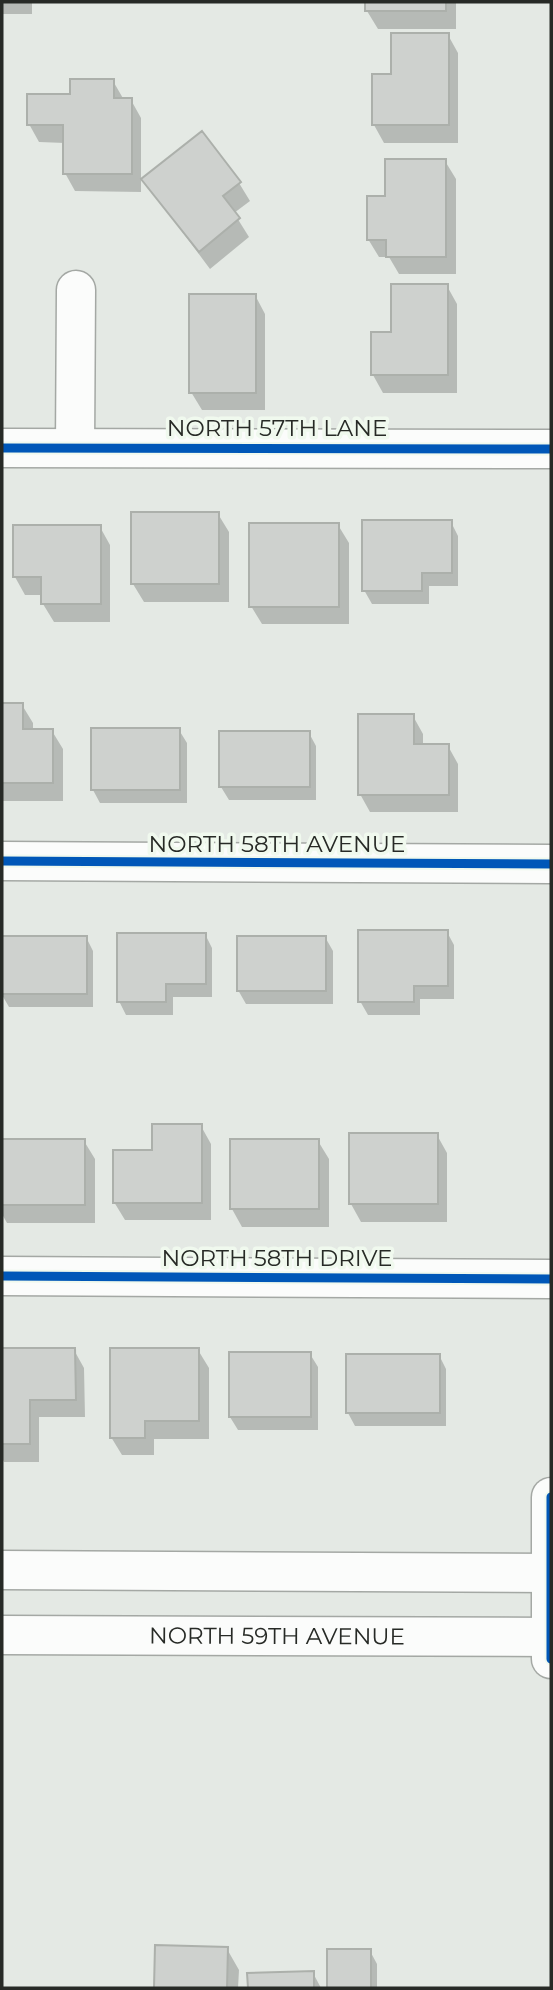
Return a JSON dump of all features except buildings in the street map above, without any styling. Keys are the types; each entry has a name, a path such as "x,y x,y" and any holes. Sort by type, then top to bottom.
{"street":[{"path":"75,447 76,290"},
{"name":"NORTH 57TH LANE","path":"2,448 551,449"},
{"name":"NORTH 58TH AVENUE","path":"2,861 551,864"},
{"name":"NORTH 58TH DRIVE","path":"2,1276 551,1279"},
{"path":"551,1497 551,1658"},
{"path":"2,1570 551,1573"},
{"name":"NORTH 59TH AVENUE","path":"2,1635 551,1637"}],"cycle path":[{"path":"2,448 551,449"},
{"path":"2,861 551,864"},
{"path":"2,1276 551,1279"},
{"path":"551,1497 551,1659"}]}
